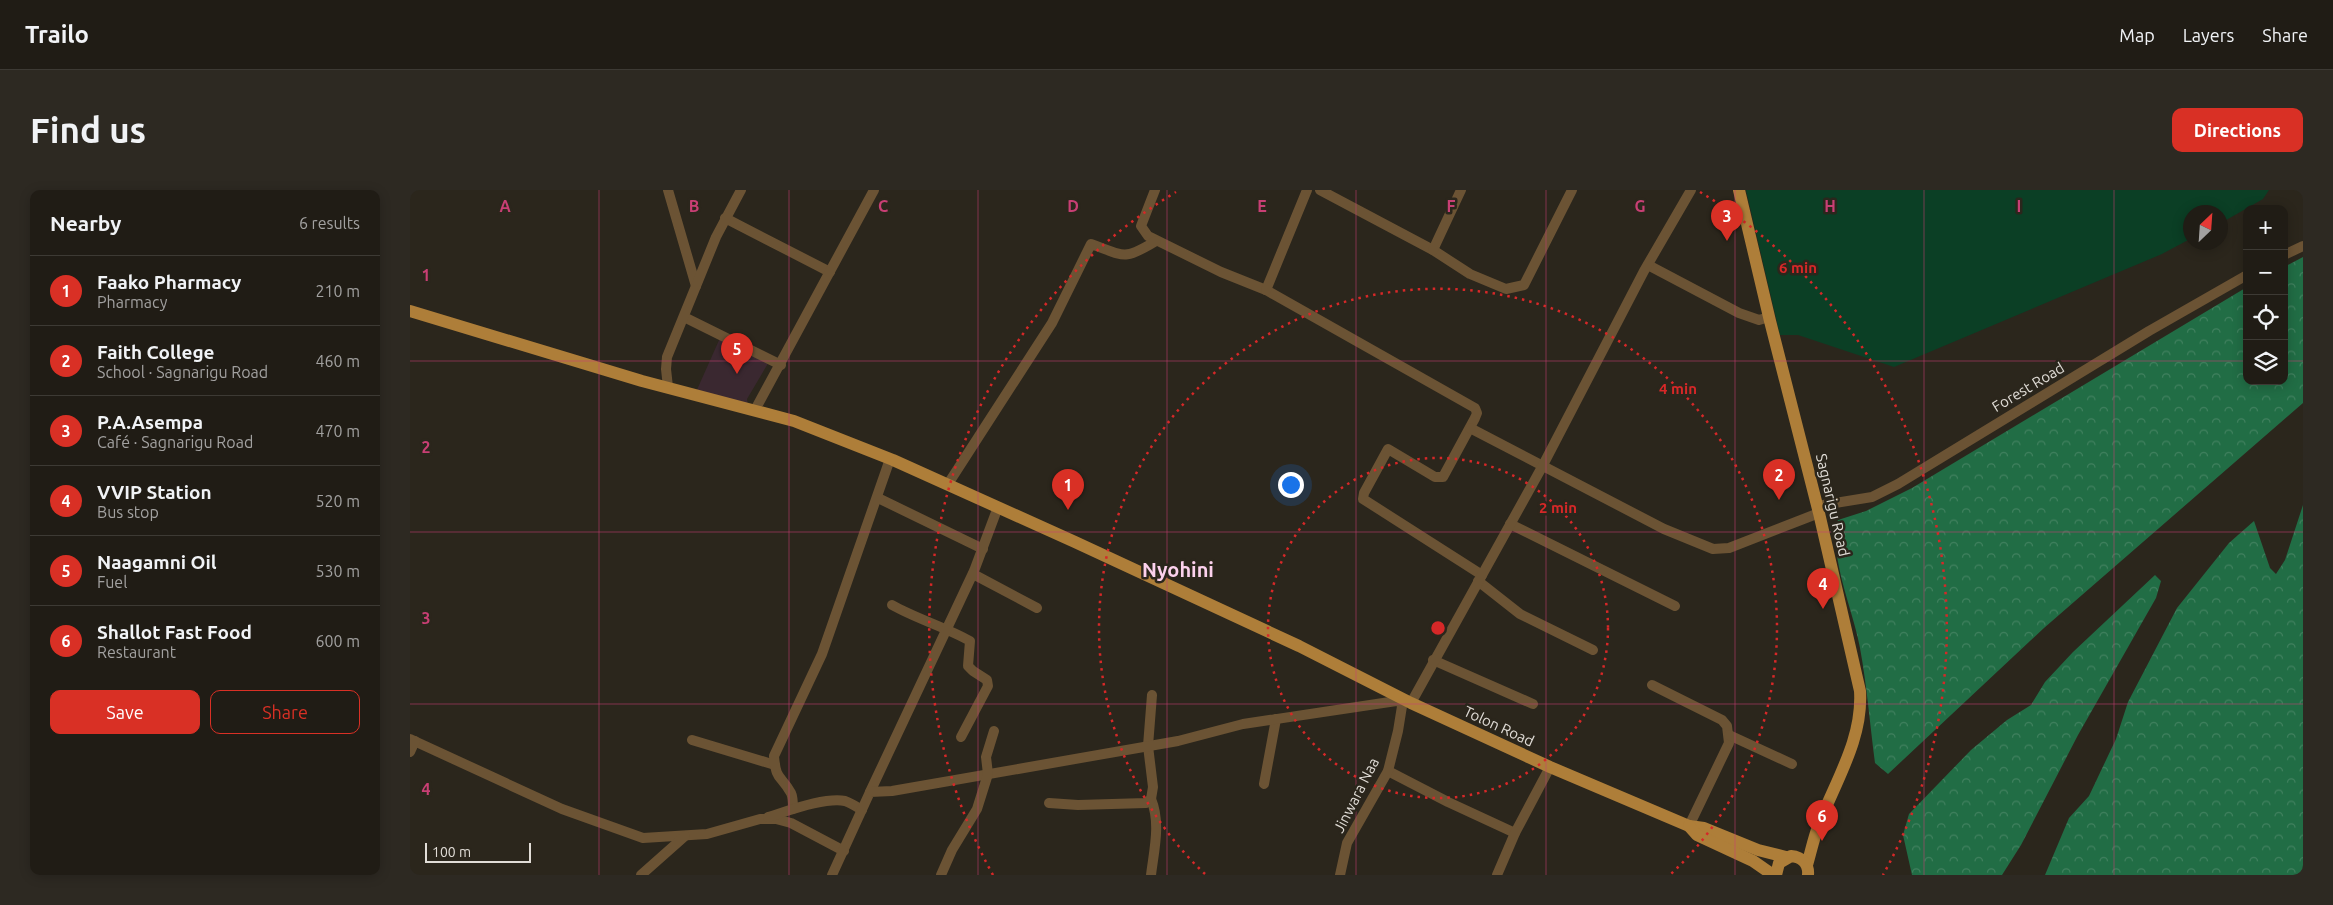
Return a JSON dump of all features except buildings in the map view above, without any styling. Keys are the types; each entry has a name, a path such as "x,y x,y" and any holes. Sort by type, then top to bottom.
{"main road":[{"name":"Sagnarigu Road","path":"1739,190 1818,510 1860,691 1861,708 1856,735 1819,825 1809,872"},
{"name":"Tolon Road","path":"410,310 668,388 755,410 822,431 948,484 1299,646 1407,702 1550,767 1689,826"},
{"name":"Sagnarigu Road","path":"1775,875 1779,863 1805,843 1819,825"},
{"path":"1689,826 1704,828 1758,850 1801,858 1809,872"},
{"path":"1689,826 1696,835 1754,861 1775,875"}],"street":[{"path":"668,190 696,286"},
{"path":"668,388 666,361 696,286 726,218 741,190"},
{"path":"755,410 874,190"},
{"path":"1155,190 1141,226 1144,233 1156,241 1266,290 1475,408 1477,413 1470,428 1442,477 1435,476 1388,449 1364,493 1364,499 1480,578 1520,614 1593,650"},
{"path":"1266,290 1307,190"},
{"path":"1320,190 1332,192 1433,250 1470,274 1506,289 1524,285 1572,190"},
{"path":"1433,250 1462,190"},
{"name":"Jinwara Naa","path":"1340,875 1348,843 1388,771 1407,702 1433,660 1542,467 1648,265 1691,190"},
{"path":"726,218 830,272"},
{"path":"948,484 1052,323 1091,244 1126,256 1136,253 1156,241"},
{"path":"2288,253 2303,246"},
{"path":"1648,265 1739,313 1759,320 1769,317"},
{"name":"Forest Road","path":"1470,428 1664,529 1714,550 1729,548 1818,510 1872,496 1898,484 2149,331 2243,277"},
{"path":"684,317 781,365"},
{"path":"793,809 791,794 779,779 774,756 822,654 851,576 857,552 878,498 890,459"},
{"path":"878,498 983,549"},
{"path":"832,875 973,574 998,507"},
{"path":"1510,524 1675,606"},
{"path":"973,574 1037,608"},
{"path":"892,605 908,614 947,628 970,641 968,666 987,680 988,686 961,738"},
{"path":"1433,660 1533,704"},
{"path":"1652,685 1722,720 1727,726 1729,743 1689,826"},
{"path":"1151,875 1156,843 1155,808 1151,799 1153,787 1148,746 1152,695"},
{"path":"870,792 892,791 1178,741 1243,724 1407,702"},
{"path":"1264,784 1276,719"},
{"path":"941,875 952,850 977,809 988,774 986,757 994,731"},
{"path":"1729,735 1792,764"},
{"path":"410,752 412,740 540,799 643,838 707,834 793,809 836,800 846,802 862,810"},
{"path":"692,740 775,765"},
{"path":"1497,875 1514,833 1550,767"},
{"path":"1388,771 1514,833"},
{"path":"1049,803 1078,805 1146,803 1151,799"},
{"path":"760,819 776,819 791,823 844,851"},
{"path":"641,875 686,836"}],"shaded area":[{"path":"720,338 770,360 747,399 748,406 696,392"}],"green space":[{"path":"1746,190 2269,190 2263,199 2252,205 2243,205 2243,210 2228,219 2228,205 2183,205 2183,243 2162,254 1894,367 1798,335 1780,335"},
{"path":"2303,257 2303,403 2044,628 1888,774 1875,763 1860,648 1836,550 1838,520 1866,511 1912,488 2243,289 2243,385 2288,385 2288,265"},
{"path":"2303,505 2303,875 2045,875 2069,818 2089,796 2116,739 2128,702 2177,608 2229,543 2254,521 2270,568 2276,574 2285,560"},
{"path":"2155,575 2161,581 2156,598 2078,735 2021,845 2002,875 1912,875 1903,835 1909,814 1971,750 2007,720 2031,705 2045,682 2073,652"}],"place":[{"name":"P.A.Asempa","path":"1727,241"},
{"name":"Naagamni Oil","path":"737,374"},
{"name":"Faith College","path":"1779,500"},
{"name":"Faako Pharmacy","path":"1068,510"},
{"name":"VVIP Station","path":"1823,609"},
{"name":"Shallot Fast Food","path":"1822,841"}],"district":[{"name":"Nyohini","path":"1178,569"}]}
